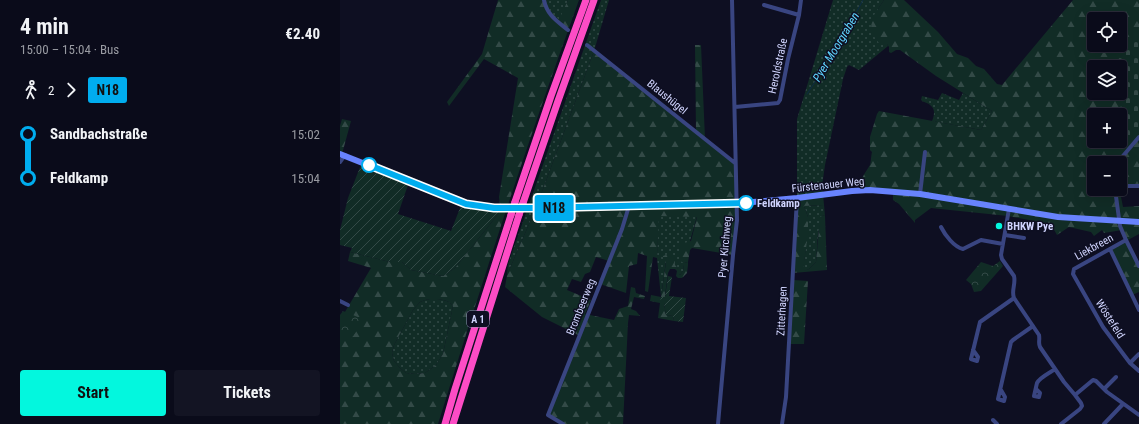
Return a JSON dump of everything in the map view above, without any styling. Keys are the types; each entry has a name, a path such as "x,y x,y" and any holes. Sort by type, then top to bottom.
{"highway":[{"name":"A 1","path":"453,424 519,215 519,203 551,96 586,0"},
{"name":"A 1","path":"445,424 511,214 519,203 558,101 594,0"}],"street":[{"path":"544,0 550,14 568,30"},
{"name":"Pyer Kirchweg","path":"718,424 737,220 732,0"},
{"name":"Heroldstraße","path":"735,107 778,103 780,100 799,15 800,0"},
{"path":"764,5 799,15"},
{"name":"Blaushügel","path":"587,44 735,163"},
{"path":"1123,156 1139,137"},
{"path":"920,194 925,152"},
{"path":"340,162 342,154"},
{"name":"Fürstenauer Weg","path":"342,154 466,204 494,208 737,204 870,190 920,194 1064,218 1139,222"},
{"path":"1127,186 1139,186"},
{"path":"1116,196 1119,221 1126,240 1139,266"},
{"name":"Zitterhagen","path":"782,424 786,397 797,198"},
{"name":"Brombeerweg","path":"563,424 548,414 622,229 629,206"},
{"path":"1009,209 1001,255 1002,259 1014,276 1015,280 1012,294 1039,335 1040,347 1081,402 1082,406 1061,424"},
{"path":"941,227 944,234 959,248 963,249 981,240 1003,244"},
{"path":"1005,235 1024,238"},
{"name":"Liekbreen","path":"1072,271 1076,267 1126,240"},
{"path":"1110,249 1139,310"},
{"name":"Wöstefeld","path":"1072,271 1103,327 1130,363 1139,372"},
{"path":"973,350 980,322 1014,298"},
{"path":"340,301 348,304"},
{"path":"1001,390 1012,342 1032,326"},
{"path":"1130,363 1139,354"},
{"path":"1036,389 1037,384 1041,379 1055,369"},
{"path":"1104,389 1116,377"},
{"path":"1075,395 1093,380 1096,380 1104,389 1139,415"},
{"path":"1104,424 1123,404"},
{"path":"993,420 997,424"}],"green space":[{"path":"498,0 546,0 550,11 559,20 568,0 579,0 506,211 438,424 340,424 340,317 342,317 371,268 348,261 350,252 390,262 402,262 411,270 443,276 455,268 503,208 500,205 499,197 518,78 484,59 449,106 447,102 482,54","holes":["430,299 440,299 449,302 453,306 443,354 436,365 425,373 406,373 394,361 392,353 394,345 413,310 420,302"]},
{"path":"546,0 568,0 560,21 549,11"},
{"path":"601,0 609,0 594,51 536,208 507,275 508,264"},
{"path":"833,0 884,0 878,9 877,38 887,43 888,46 859,70 849,65 847,67 843,79 825,165 822,186 823,194 797,198 797,119"},
{"path":"884,0 904,0 938,32 957,54 968,58 976,66 984,69 997,84 1002,85 1073,0 1139,0 1139,184 1127,184 1127,156 1087,156 1087,196 1121,196 1123,207 1139,206 1139,234 1126,241 1139,265 1139,292 1132,295 1110,249 1126,240 1122,230 1104,233 1102,230 1094,236 1091,232 1069,227 1057,235 1052,226 1045,223 1008,216 931,208 915,220 915,223 899,204 893,200 893,192 860,191 864,174 870,165 872,152 870,150 870,137 879,111 981,130 992,111 936,76 900,50 896,50 891,53 889,52 889,47 887,44 880,44 877,38 875,38 871,29 872,18"},
{"path":"1139,35 1139,129 1127,142 1127,108 1121,108 1121,100 1127,100 1127,60 1119,60 1118,52 1127,52 1127,43"},
{"path":"695,45 701,45 705,139 735,163 737,207 733,255 692,248 690,250 688,262 684,263 680,261 681,244 691,241 697,217 659,216 657,258 653,257 648,292 645,291 647,256 638,253 637,264 629,266 626,293 600,284 609,261 596,257 590,272 585,274 581,282 572,279 567,290 591,300 585,314 614,320 619,309 628,306 631,287 635,288 636,293 645,296 644,299 634,297 631,309 636,311 640,316 629,315 623,424 564,424 549,414 580,336 542,317 505,287 507,275 536,208 594,51 696,132"},
{"path":"942,93 959,100 963,93 992,111 981,130 932,121 934,115 933,108 921,100 922,96 938,100"},
{"path":"342,119 351,121 342,154 340,154 340,126"},
{"path":"362,162 409,182 398,214 451,231 462,203 503,208 455,268 443,276 411,270 402,262 390,262 350,252 352,248 340,245 340,230 348,198"},
{"path":"823,194 824,205 804,206 808,217 808,233 803,271 809,269 816,262 820,217 822,215 825,216 827,270 793,273 793,280 808,281 804,344 789,344 797,198"},
{"path":"824,205 825,216 822,215 818,234 816,262 809,269 802,272 808,217 804,206"},
{"path":"658,216 697,216 684,263 688,262 688,265 684,265 683,271 680,275 677,267 666,261 661,297 657,258"},
{"path":"669,254 674,256 675,265 679,270 681,270 680,275 683,271 684,265 688,265 687,273 682,278 678,278 676,276 677,271 675,269 670,269 668,273 664,303 666,315 673,316 674,321 658,318 660,303 650,301 651,295 661,297 666,262 663,260 663,256"},
{"path":"1000,261 1003,266 981,291 974,292 971,284 966,280 981,262 993,266"},
{"path":"668,276 672,277 669,296 686,298 683,322 674,321 673,316 666,315 664,303 660,303 661,297 665,297"},
{"path":"430,299 440,299 449,302 453,306 443,354 436,365 425,373 406,373 394,361 392,353 394,345 413,310 420,302"},
{"path":"343,311 365,320 350,340 340,334 340,315"}],"waterway":[{"name":"Pyer Moorgraben","path":"807,94 835,52 863,0"}],"bus line":[{"name":"N18","path":"369,165 466,204 494,208 746,203"}],"place":[{"name":"Feldkamp","path":"746,203"},
{"name":"BHKW Pye","path":"999,226"}]}
